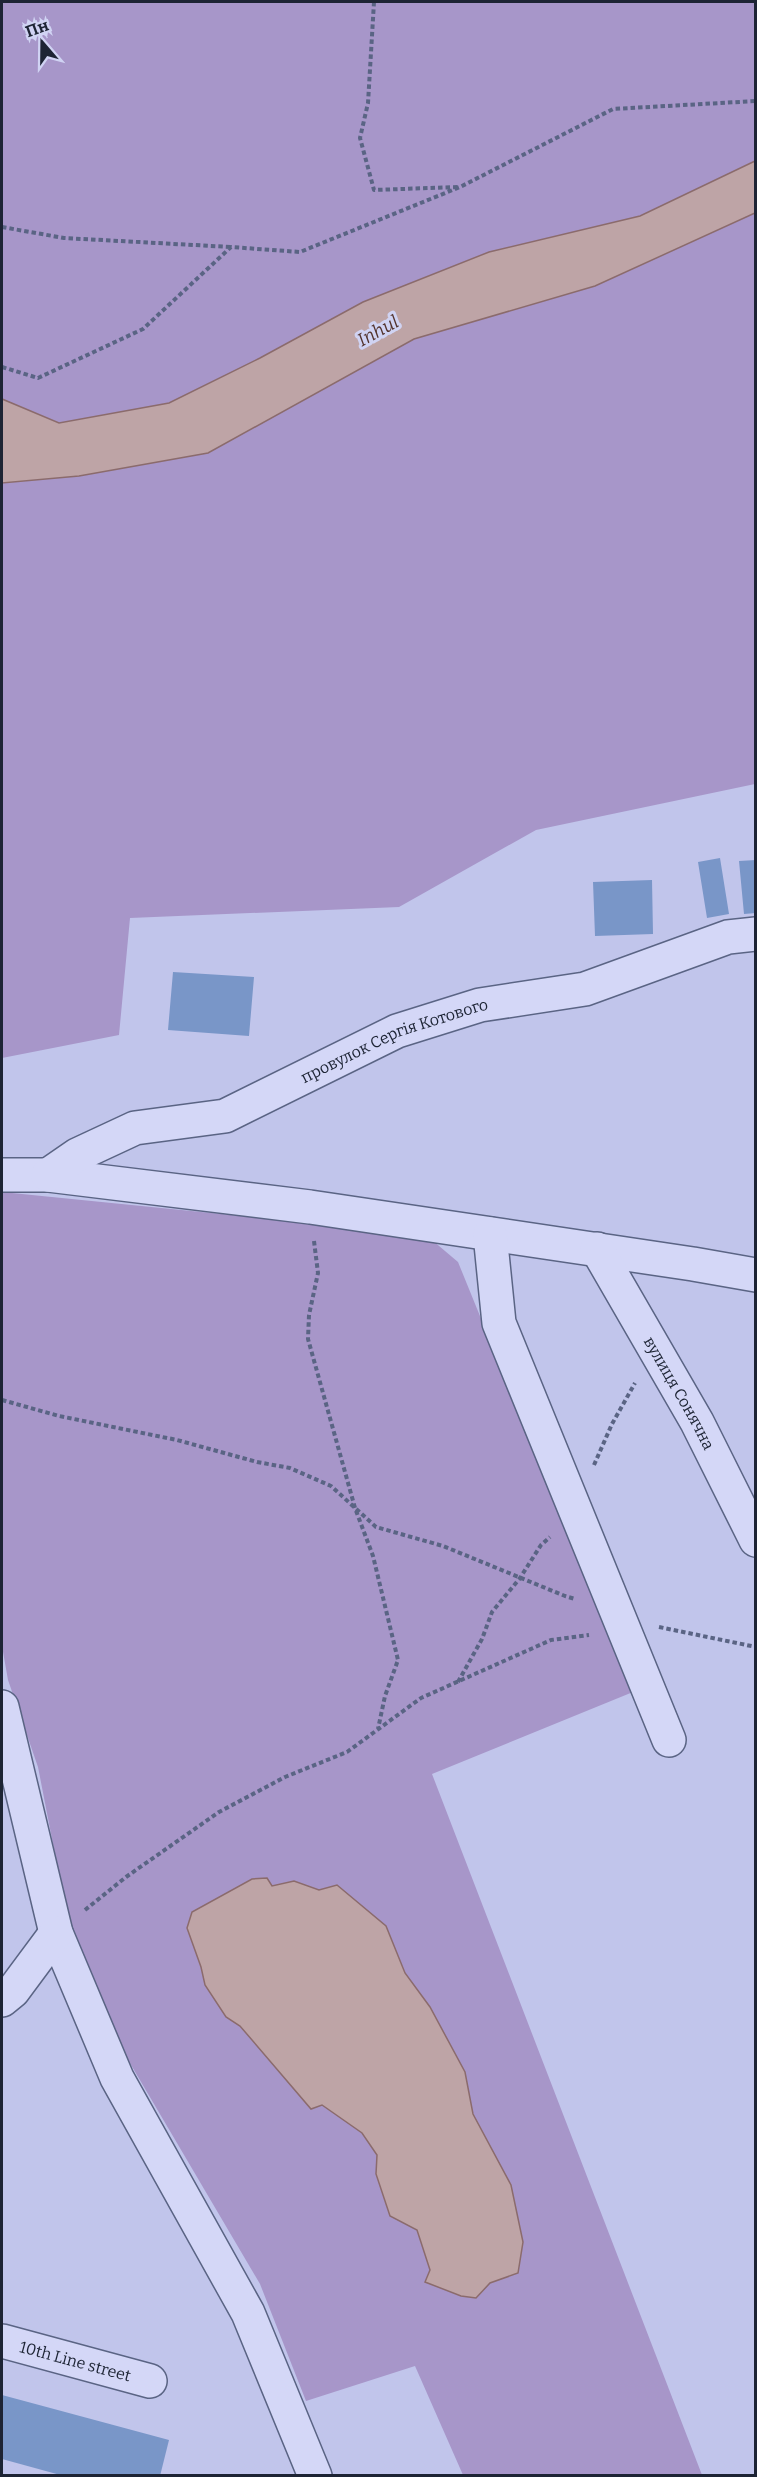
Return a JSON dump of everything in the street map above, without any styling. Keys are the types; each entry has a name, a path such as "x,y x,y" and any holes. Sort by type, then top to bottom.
{"street":[{"name":"провулок Сергія Котового","path":"48,1175 77,1155 135,1128 225,1116 398,1031 480,1005 585,989 728,937 756,934"},
{"path":"2,1175 48,1175 310,1207 756,1275"},
{"path":"490,1234 499,1323 669,1740"},
{"name":"вулиця Сонячна","path":"597,1249 697,1422 756,1540"},
{"path":"2,1707 56,1933 117,2078 248,2313 315,2475"},
{"path":"2,2000 13,1990 56,1933"},
{"name":"10th Line street","path":"2,2341 150,2381"}],"path":[{"path":"374,2 368,103 360,138 374,190 460,187"},
{"path":"2,227 64,238 300,252 460,187 612,109 756,101"},
{"path":"2,367 38,378 143,329 231,247"},
{"path":"310,1207 318,1273 309,1315 308,1339 355,1508 373,1556 398,1660 385,1696 378,1730"},
{"path":"2,1400 59,1416 177,1440 257,1462 290,1468 331,1486 376,1527 443,1546 565,1596 584,1600"},
{"path":"56,1933 126,1877 219,1812 285,1777 347,1752 421,1698 551,1640 654,1626 756,1647"}],"shaded area":[{"path":"2,2 755,2 755,161 640,216 489,252 363,302 260,358 169,403 59,423 2,399"},
{"path":"755,213 755,784 536,830 399,907 130,918 119,1035 2,1058 2,483 79,476 208,453 414,339 595,286"},
{"path":"2,1192 260,1218 432,1240 458,1262 633,1692 432,1774 702,2475 463,2475 415,2366 306,2401 260,2284 114,2036 70,1931 38,1767 8,1680 2,1646"}],"water":[{"name":"Inhul","path":"755,161 755,213 595,286 414,339 208,453 79,476 2,483 2,399 59,423 169,403 260,358 363,302 489,252 640,216"},
{"path":"267,1878 272,1886 294,1881 319,1890 337,1885 386,1926 405,1973 430,2007 465,2072 473,2114 511,2185 523,2242 518,2273 490,2283 476,2298 461,2296 425,2282 430,2270 417,2230 390,2216 376,2174 377,2155 362,2133 322,2105 311,2109 240,2026 226,2017 205,1985 187,1928 192,1912 252,1879"}],"building":[{"path":"720,858 729,914 707,918 698,862"},
{"path":"756,860 756,913 744,914 739,861"},
{"path":"652,880 653,934 595,936 593,882"},
{"path":"173,972 254,977 249,1036 168,1030"},
{"path":"2,2395 169,2440 160,2476 64,2476 2,2459"}]}
